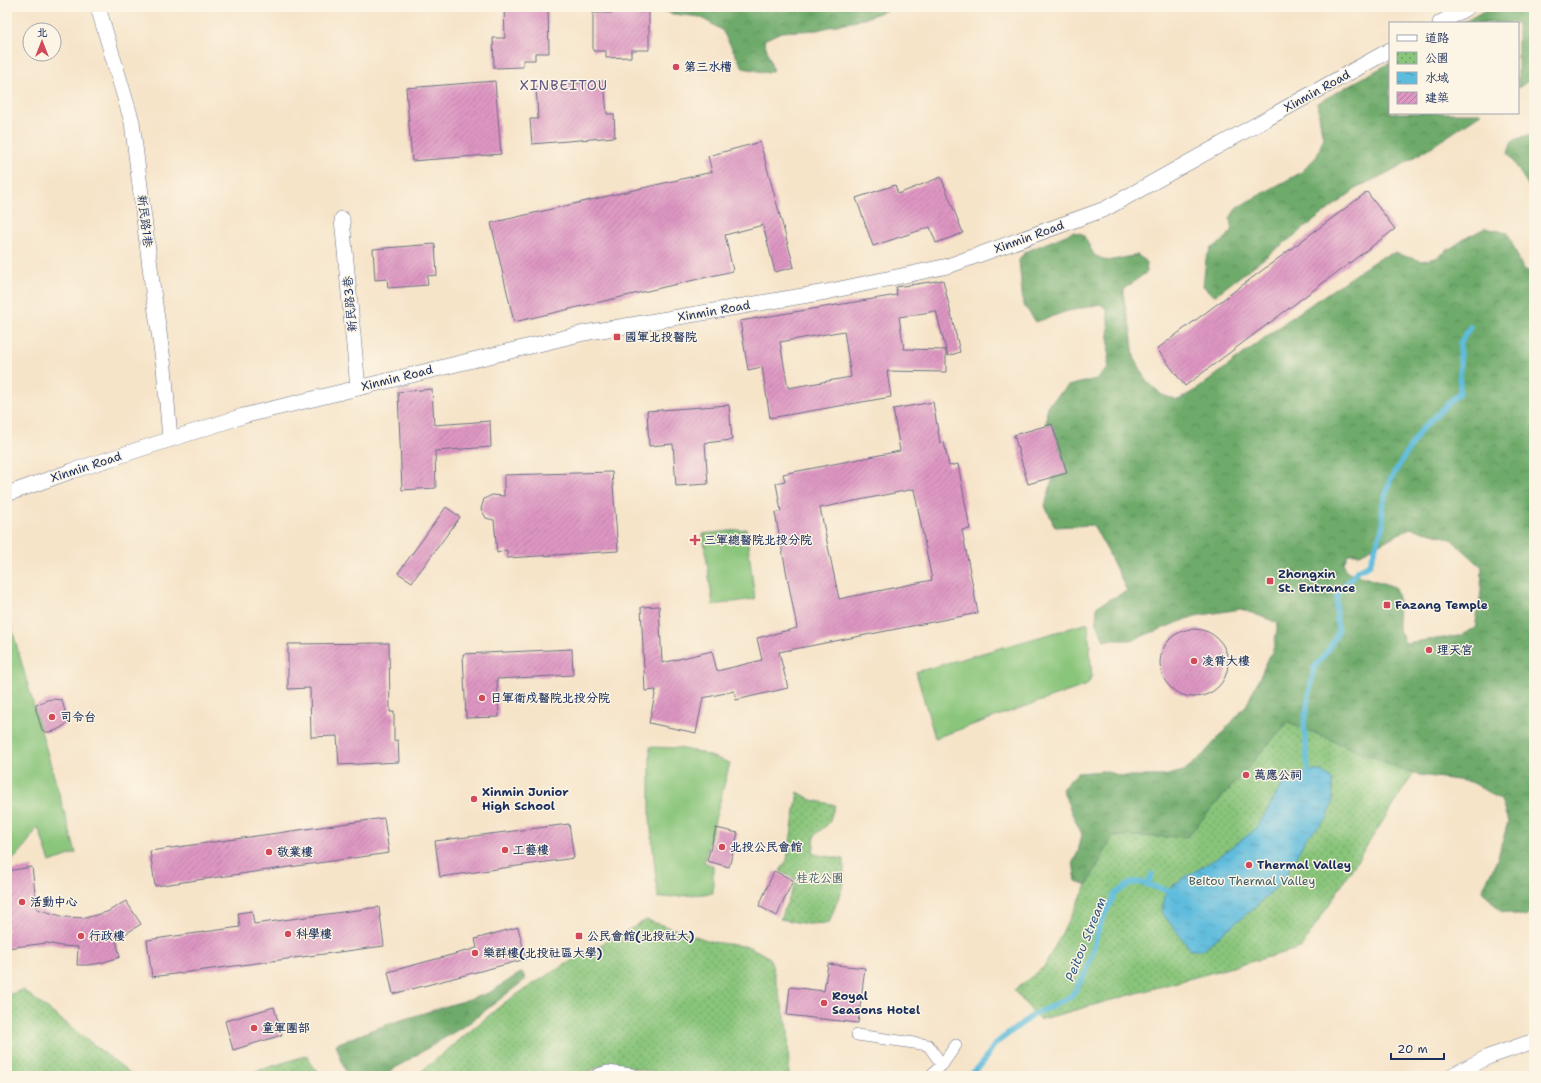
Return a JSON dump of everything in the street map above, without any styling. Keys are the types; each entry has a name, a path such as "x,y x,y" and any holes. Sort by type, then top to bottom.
{"street":[{"name":"新民路1巷","path":"98,7 132,122 164,367 170,439"},
{"path":"1442,22 1468,7"},
{"name":"Xinmin Road","path":"7,494 61,474 244,416 584,333 826,292 948,266 1105,209 1389,51"},
{"name":"新民路3巷","path":"342,219 358,388"},
{"path":"857,1035 928,1045 942,1065"},
{"path":"1451,1076 1488,1057 1534,1041"},
{"path":"930,1076 942,1065 956,1045"},
{"path":"598,1076 607,1073 632,1076"}],"green space":[{"path":"650,7 895,7 866,18 817,30 781,32 764,40 773,70 768,73 743,68 722,30 700,17 673,14"},
{"path":"1491,7 1534,7 1534,77 1519,87 1519,22 1464,22"},
{"path":"1389,64 1389,114 1480,114 1407,162 1360,186 1214,296 1203,286 1206,259 1211,248 1222,242 1232,231 1230,219 1236,208 1300,173 1317,156 1323,139 1317,103"},
{"path":"1527,135 1534,138 1534,195 1508,153 1512,141"},
{"path":"1485,228 1508,233 1523,269 1534,273 1534,908 1526,917 1500,911 1482,890 1497,860 1508,822 1501,800 1471,782 1413,774 1288,722 1187,837 1114,836 1087,885 1076,881 1073,862 1078,852 1082,834 1062,789 1077,773 1103,771 1122,776 1164,776 1184,771 1203,755 1246,706 1274,647 1278,623 1241,609 1195,616 1132,640 1104,640 1096,622 1097,606 1127,591 1093,525 1055,527 1045,506 1053,477 1067,473 1052,424 1046,426 1047,406 1068,386 1096,379 1108,368 1109,334 1107,309 1100,304 1065,312 1036,322 1023,304 1019,260 1025,252 1073,232 1083,234 1094,255 1108,261 1137,255 1146,261 1147,272 1124,289 1124,301 1131,331 1134,357 1147,381 1162,395 1178,400 1199,388 1288,320 1379,258 1394,253 1422,261 1436,258 1466,238","holes":["1410,528 1451,539 1482,567 1481,592 1475,628 1459,636 1405,643 1398,627 1399,602 1395,587 1345,571 1344,563 1348,554 1360,554"]},
{"path":"746,529 755,599 713,605 703,534"},
{"path":"7,612 76,853 50,862 38,827 21,852 7,864"},
{"path":"1088,623 1092,677 1087,685 935,738 916,672"},
{"name":"Beitou Thermal Valley","path":"1288,722 1413,774 1301,948 1039,1020 1014,990 1044,967 1113,836 1187,837"},
{"path":"650,747 678,748 698,752 730,763 704,862 713,866 713,893 658,898 650,819"},
{"name":"桂花公園","path":"798,792 812,800 835,805 829,823 815,835 813,854 844,859 844,883 829,923 807,924 780,919 797,880 780,871 787,860"},
{"path":"647,920 713,942 750,947 770,958 788,1028 789,1076 656,1076 652,1072 610,1063 577,1076 416,1076 504,1003 574,959"},
{"path":"522,972 526,979 469,1023 382,1076 347,1076 336,1044 385,1025 489,993"},
{"path":"23,990 134,1076 7,1076 7,995"},
{"path":"308,1055 312,1066 318,1073 323,1073 324,1076 241,1076"}],"water":[{"name":"Thermal Valley","path":"1308,771 1321,771 1332,780 1333,801 1327,819 1306,838 1284,879 1262,901 1202,950 1191,950 1162,913 1166,890 1219,857 1256,829 1285,780"}],"building":[{"path":"504,7 548,7 549,53 535,53 535,60 523,60 523,67 494,68 493,38 505,38"},
{"path":"612,7 638,7 638,12 649,12 649,50 631,50 631,57 606,58 606,51 593,51 593,13 612,13"},
{"path":"495,81 501,154 412,161 406,88"},
{"path":"604,81 607,114 614,114 615,137 532,144 530,119 538,119 536,87"},
{"path":"760,142 794,267 775,272 763,225 725,235 733,271 514,322 491,223 712,172 708,156"},
{"path":"941,177 963,233 936,243 930,227 873,246 856,198 895,185 898,194"},
{"path":"1367,192 1395,229 1185,386 1157,349"},
{"path":"435,244 437,275 427,276 428,285 388,288 387,279 375,280 373,249"},
{"path":"943,280 960,352 948,356 946,350 946,372 887,371 891,397 770,418 762,367 748,370 740,321 897,295 896,287","holes":["936,311 946,350 904,349 899,317","844,331 851,377 788,388 780,342"]},
{"path":"432,389 434,425 490,421 491,447 435,451 436,488 402,490 398,392"},
{"path":"933,402 940,443 944,442 949,466 958,464 970,529 962,530 978,613 779,652 788,688 736,700 734,691 703,698 696,733 649,723 656,690 645,691 641,607 659,606 662,663 712,651 717,671 762,660 757,638 797,628 775,513 781,511 776,483 785,481 783,474 900,451 893,409","holes":["914,489 932,580 839,599 820,508"]},
{"path":"729,405 732,440 705,443 708,484 676,486 673,444 649,446 647,411"},
{"path":"1052,424 1067,473 1028,484 1014,435"},
{"path":"612,472 618,551 507,558 507,550 497,553 494,520 486,518 481,509 484,499 492,495 504,496 504,475"},
{"path":"446,507 460,517 412,582 398,573"},
{"name":"凌霄大樓","path":"1194,629 1207,632 1218,639 1225,650 1228,663 1225,676 1218,687 1207,694 1194,697 1181,694 1170,687 1163,676 1160,663 1163,650 1170,639 1181,632"},
{"path":"389,643 390,712 394,712 394,741 398,740 399,762 339,765 337,736 311,737 310,688 288,689 288,644"},
{"name":"日軍衛戍醫院北投分院","path":"572,649 573,675 497,679 499,717 466,718 463,654"},
{"name":"司令台","path":"52,699 62,700 68,723 57,730 46,732 42,730 36,705"},
{"name":"敬業樓","path":"384,818 389,853 155,886 150,851"},
{"name":"工藝樓","path":"569,824 574,858 440,877 435,841"},
{"name":"北投公民會館","path":"716,828 738,833 729,867 707,861"},
{"path":"32,867 37,909 65,917 85,918 107,912 126,901 141,924 116,940 120,957 101,963 77,965 78,947 47,943 7,948 7,871"},
{"path":"774,871 793,880 777,916 759,906"},
{"name":"科學樓","path":"379,907 384,946 152,977 147,940 240,927 238,913 252,911 254,924"},
{"name":"樂群樓(北投社區大學)","path":"518,927 526,959 393,994 388,972 477,948 475,939"},
{"name":"Royal Seasons Hotel","path":"828,964 865,968 858,1023 787,1015 790,987 824,991"},
{"name":"童軍團部","path":"274,1007 282,1035 233,1050 225,1021"}],"waterway":[{"name":"Peitou Stream","path":"1306,778 1308,771 1304,722 1314,668 1328,650 1338,632 1336,609 1337,595 1357,571 1370,564 1383,525 1382,507 1390,480 1420,431 1460,392 1460,343 1470,327"},
{"path":"1148,884 1152,874"},
{"name":"Peitou Stream","path":"969,1076 981,1065 995,1044 1033,1015 1072,996 1087,970 1100,924 1115,894 1129,884 1139,882 1173,891"}],"place":[{"name":"第三水槽","path":"676,67"},
{"name":"國軍北投醫院","path":"617,337"},
{"name":"三軍總醫院北投分院","path":"695,540"},
{"name":"Zhongxin St. Entrance","path":"1270,581"},
{"name":"Fazang Temple","path":"1387,605"},
{"name":"理天宮","path":"1429,650"},
{"name":"凌霄大樓","path":"1194,661"},
{"name":"日軍衛戍醫院北投分院","path":"482,698"},
{"name":"司令台","path":"52,717"},
{"name":"萬應公祠","path":"1246,775"},
{"name":"Xinmin Junior High School","path":"474,799"},
{"name":"北投公民會館","path":"722,847"},
{"name":"工藝樓","path":"505,850"},
{"name":"敬業樓","path":"269,852"},
{"name":"Thermal Valley","path":"1249,865"},
{"name":"活動中心","path":"22,902"},
{"name":"科學樓","path":"288,934"},
{"name":"行政樓","path":"81,936"},
{"name":"公民會館(北投社大)","path":"579,936"},
{"name":"樂群樓(北投社區大學)","path":"475,953"},
{"name":"Royal Seasons Hotel","path":"824,1003"},
{"name":"童軍團部","path":"254,1028"}],"district":[{"name":"XINBEITOU","path":"564,85"}]}
